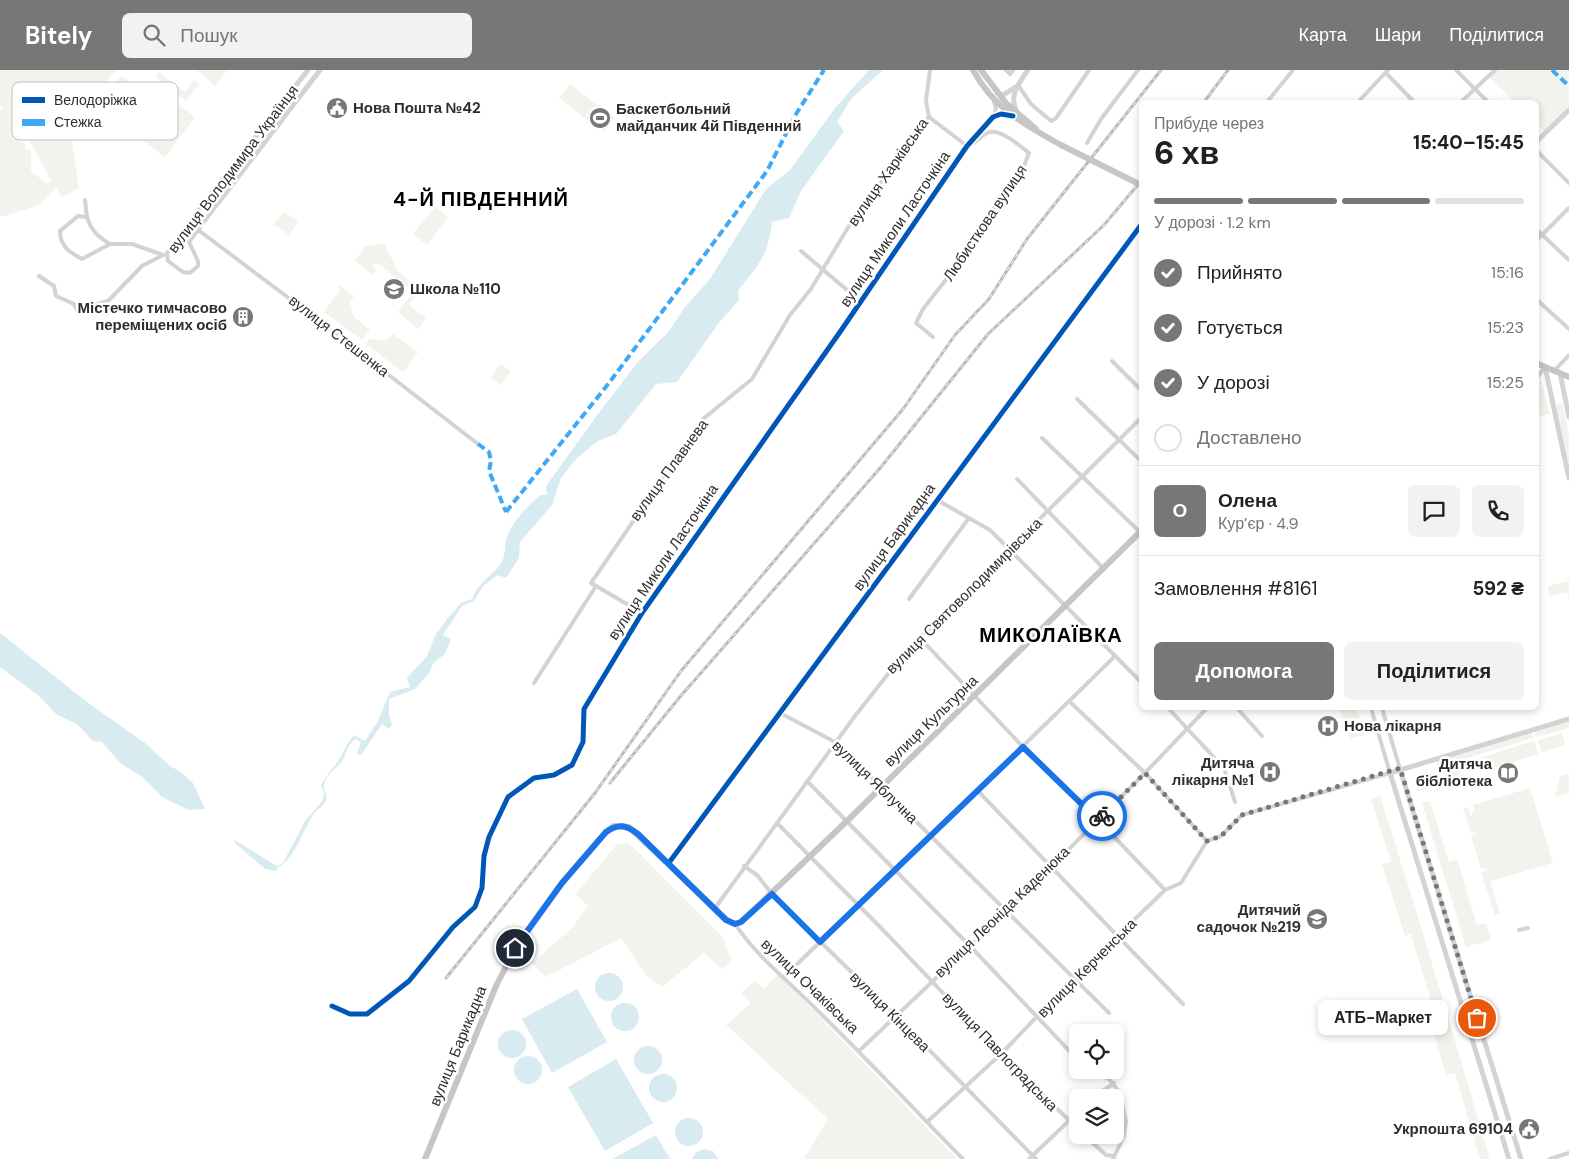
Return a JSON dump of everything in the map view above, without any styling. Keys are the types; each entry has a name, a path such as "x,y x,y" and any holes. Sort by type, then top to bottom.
{"main road":[{"path":"973,70 1016,115 1042,134 1139,183"},
{"path":"981,70 993,93"},
{"path":"1539,364 1569,377"},
{"name":"вулиця Культурна","path":"735,924 746,919 772,894 1139,534"},
{"name":"вулиця Барикадна","path":"425,1159 496,986 515,948 562,883 606,832 614,826 622,825 638,834"},
{"name":"вулиця Очаківська","path":"638,834 726,920 735,924"}],"street":[{"name":"вулиця Володимира Українця","path":"308,70 168,250 165,255 168,261 183,272 190,273 195,270 198,261 189,242 197,230 320,70"},
{"name":"вулиця Харківська","path":"824,269 849,226 930,117 926,101 930,70"},
{"path":"1006,70 1012,72"},
{"path":"993,117 1001,114 1016,115 1013,104 1018,86 1028,70"},
{"path":"1018,86 1031,104 1051,121 1056,118 1089,70"},
{"path":"1087,143 1101,119 1138,70"},
{"path":"1269,100 1293,70"},
{"path":"1456,70 1486,100"},
{"path":"1463,100 1495,70"},
{"path":"1360,100 1387,71 1412,100"},
{"path":"993,117 996,108 993,93 1003,95 1018,86"},
{"path":"1539,139 1569,110"},
{"path":"930,117 967,146"},
{"name":"вулиця Миколи Ласточкіна","path":"332,1006 350,1014 367,1014 409,981 453,927 475,906 482,888 484,856 489,837 508,797 526,782 562,771 577,758 583,742 584,709 642,613 967,146 993,117"},
{"name":"Любисткова вулиця","path":"933,337 916,323 923,309 955,268 964,250 1028,160 1029,154 996,132 988,133 967,146"},
{"path":"1539,153 1569,183"},
{"path":"210,196 218,203"},
{"path":"85,200 90,227 100,238 110,244"},
{"path":"1539,238 1569,208"},
{"path":"87,217 78,216 60,231 60,239 64,246 75,257 82,259 110,244 132,244 165,255"},
{"name":"вулиця Стешенка","path":"189,223 478,444"},
{"name":"вулиця Барикадна","path":"668,864 1139,228"},
{"path":"1539,232 1569,260"},
{"path":"801,251 860,301"},
{"path":"39,276 54,286 56,296 74,304 77,310 108,301 142,266 165,255"},
{"name":"вулиця Плавнева","path":"596,586 591,583 703,419 750,382 792,312 811,289 824,269"},
{"path":"1539,302 1569,329"},
{"path":"1569,355 1557,372 1569,416"},
{"path":"1112,361 1139,388"},
{"path":"1539,375 1545,367"},
{"path":"1545,367 1569,478"},
{"path":"1077,399 1139,459"},
{"name":"вулиця Святоволодимирівська","path":"715,908 744,866 903,654 921,639 964,592 1010,549 1139,420"},
{"path":"1042,438 1139,530"},
{"path":"1017,479 1046,512 1104,569"},
{"path":"937,500 990,530 1139,680"},
{"path":"909,599 969,518"},
{"path":"534,683 596,586 642,613"},
{"path":"921,639 1023,747 1098,820 1165,890"},
{"path":"784,977 893,870 978,791 1115,656"},
{"path":"1069,701 1145,773 1207,841"},
{"path":"1170,710 1188,727 1224,768 1235,802"},
{"name":"вулиця Леоніда Каденюка","path":"859,1051 1006,912 1205,710"},
{"path":"1239,710 1262,736"},
{"path":"1372,710 1509,1159"},
{"path":"1383,710 1521,1159"},
{"name":"вулиця Яблучна","path":"780,713 836,743 882,786 1006,912 1110,1013"},
{"path":"1390,773 1400,768 1569,718"},
{"name":"вулиця Керченська","path":"927,1122 1001,1054 1074,978 1165,890 1181,883 1207,841 1221,836 1242,815 1390,773"},
{"path":"807,781 969,945 1069,1051"},
{"path":"978,791 1183,1004"},
{"name":"вулиця Павлоградська","path":"777,822 1001,1054 1069,1121"},
{"name":"вулиця Кінцева","path":"744,866 756,875 772,894 896,1016 1031,1157 1036,1159"},
{"name":"вулиця Очаківська","path":"735,924 745,939 859,1051 963,1159"},
{"path":"1519,930 1528,928"},
{"path":"1094,1144 1106,1155 1114,1158 1124,1136 1126,1121 1120,1093 1114,1083 1106,1079"},
{"path":"1106,1089 1114,1083"},
{"path":"1031,1157 1069,1121"},
{"path":"1550,1159 1569,1153"}],"shaded area":[{"path":"0,70 116,70 105,82 12,82 12,140 20,140 20,142 25,144 25,149 31,151 31,171 46,183 52,182 28,140 72,140 79,188 62,197 56,188 39,205 0,216 0,108 4,110 0,104"},
{"path":"197,70 227,70 215,86"},
{"path":"869,70 883,70 851,99 837,122 844,131 801,191 789,218 772,222 765,252 738,291 739,300 718,324 677,382 656,384 616,434 598,441 577,458 561,478 552,505 520,542 519,558 506,578 498,575 483,586 474,601 462,606 443,635 451,639 445,654 434,662 429,673 415,689 389,699 389,715 392,725 389,729 382,724 361,755 357,754 361,742 355,739 351,743 342,762 329,774 325,781 325,801 311,818 294,851 283,864 277,868 277,871 265,869 237,845 233,839 277,866 283,863 305,821 323,800 324,793 321,786 325,778 337,763 354,735 365,741 378,721 390,692 410,687 407,678 427,656 436,634 461,603 472,599 480,585 501,563 508,535 515,522 536,499 541,495 547,495 546,486 595,418 636,364 669,331 685,307 710,279 766,189 790,170 835,108"},
{"path":"1495,70 1569,70 1569,110 1546,133 1539,126 1539,100 1513,100 1488,76"},
{"path":"159,72 172,82 161,82 155,77"},
{"path":"121,76 127,80 126,82 117,82"},
{"path":"194,80 199,84 186,101 178,95 178,87 185,92"},
{"path":"570,84 596,104 584,118 559,98"},
{"path":"178,104 195,117 178,140"},
{"name":"Баскетбольний майданчик 4й Південний","path":"597,104 614,117 604,132 585,118"},
{"path":"142,140 178,140 165,157"},
{"path":"435,207 448,217 427,245 413,234"},
{"path":"284,211 298,222 289,235 274,224"},
{"path":"384,243 398,272 421,290 409,305 426,318 418,329 398,312 413,291 376,262 372,267 376,270 372,275 355,261 366,246"},
{"path":"339,285 354,296 350,302 353,316 370,330 362,340 324,312 339,292"},
{"path":"393,334 418,352 403,372 366,344 370,339 386,340"},
{"path":"501,364 511,371 501,385 491,377"},
{"path":"1539,377 1550,414 1539,416"},
{"path":"1562,403 1569,435 1569,467 1556,404"},
{"path":"1569,581 1569,601 1567,592 1550,596 1547,586"},
{"path":"0,633 91,705 145,743 170,766 181,772 193,783 205,809 189,810 162,797 141,776 120,763 102,742 93,741 77,724 57,715 39,696 0,667"},
{"path":"1340,710 1357,710 1360,718 1344,723"},
{"path":"1569,722 1569,728 1536,737 1535,732"},
{"path":"1360,723 1364,735 1350,739 1346,727"},
{"path":"1532,732 1533,738 1438,767 1437,762"},
{"path":"1562,733 1565,745 1542,752 1538,740"},
{"path":"1534,741 1538,754 1481,772 1478,767 1458,773 1459,779 1445,783 1441,770"},
{"path":"1434,773 1438,785 1418,792 1414,779"},
{"path":"1569,774 1569,793 1555,797 1560,776"},
{"path":"1530,788 1553,863 1490,881 1500,913 1495,915 1481,872 1486,871 1485,868 1481,869 1471,836 1476,835 1475,832 1471,833 1463,808 1468,807 1471,817 1474,810 1473,805"},
{"path":"1380,796 1490,1159 1480,1159 1455,1073 1446,1075 1427,1009 1433,1007 1411,934 1405,936 1382,864 1391,862 1371,799"},
{"path":"1430,801 1449,862 1457,859 1477,925 1486,923 1491,940 1466,947 1422,803"},
{"path":"629,843 722,936 732,961 722,969 704,953 662,987 646,975 621,938 546,977 532,963 573,927 588,906 576,894 617,844"},
{"path":"609,973 619,977 623,987 619,997 609,1001 599,997 595,987 599,977"},
{"path":"778,974 957,1159 804,1159 828,1119 726,1025 751,1003 741,993 755,981 764,989"},
{"path":"577,989 607,1042 552,1073 522,1019"},
{"path":"625,1003 635,1007 639,1017 635,1027 625,1031 615,1027 611,1017 615,1007"},
{"path":"512,1030 522,1034 526,1044 522,1054 512,1058 502,1054 498,1044 502,1034"},
{"path":"648,1046 658,1050 662,1060 658,1070 648,1074 638,1070 634,1060 638,1050"},
{"path":"528,1056 538,1060 542,1070 538,1080 528,1084 518,1080 514,1070 518,1060"},
{"path":"616,1059 653,1123 605,1151 568,1087"},
{"path":"663,1074 673,1078 677,1088 673,1098 663,1102 653,1098 649,1088 653,1078"},
{"path":"689,1118 699,1122 703,1132 699,1142 689,1146 679,1142 675,1132 679,1122"},
{"path":"656,1135 670,1159 612,1159"},
{"path":"704,1149 713,1151 718,1159 692,1159 696,1152"}],"railway":[{"path":"446,978 595,793 681,671 903,409 955,335 989,299 1027,239 1161,70"},
{"path":"1206,100 1228,70"},
{"path":"610,783 679,698 881,467 988,334 1104,225 1139,183"}],"marked path":[{"path":"506,512 609,383 767,171 796,114 824,70"},
{"path":"1552,70 1569,86"},
{"path":"478,444 489,452 491,461 489,471 506,512"}],"cycle path":[{"path":"332,1006 350,1014 367,1014 409,981 453,927 475,907 482,888 484,856 489,837 508,797 534,778 554,775 572,765 583,742 584,709 642,613 840,332 967,146 993,117 1001,114 1013,116"},
{"path":"668,864 1139,228"}],"way so far":[{"path":"1102,816 1145,773 1207,841 1221,836 1242,815 1390,773 1400,768 1477,1018"}],"place":[{"name":"Нова Пошта №42","path":"337,108"},
{"name":"Баскетбольний майданчик 4й Південний","path":"600,118"},
{"name":"Школа №110","path":"394,289"},
{"name":"Містечко тимчасово переміщених осіб","path":"243,317"},
{"name":"Нова лікарня","path":"1328,726"},
{"name":"Дитяча лікарня №1","path":"1270,772"},
{"name":"Дитяча бібліотека","path":"1508,773"},
{"name":"Дитячий садочок №219","path":"1317,919"},
{"name":"АТБ-Маркет","path":"1477,1018"},
{"name":"Укрпошта 69104","path":"1529,1129"}],"district":[{"name":"4-Й ПІВДЕННИЙ","path":"481,199"},
{"name":"МИКОЛАЇВКА","path":"1051,635"}],"route":[{"path":"515,948 562,883 606,832 614,826 622,825 629,827 638,834 726,920 735,924 741,922 772,894 820,942 1023,747 1098,820 1102,816"}]}
